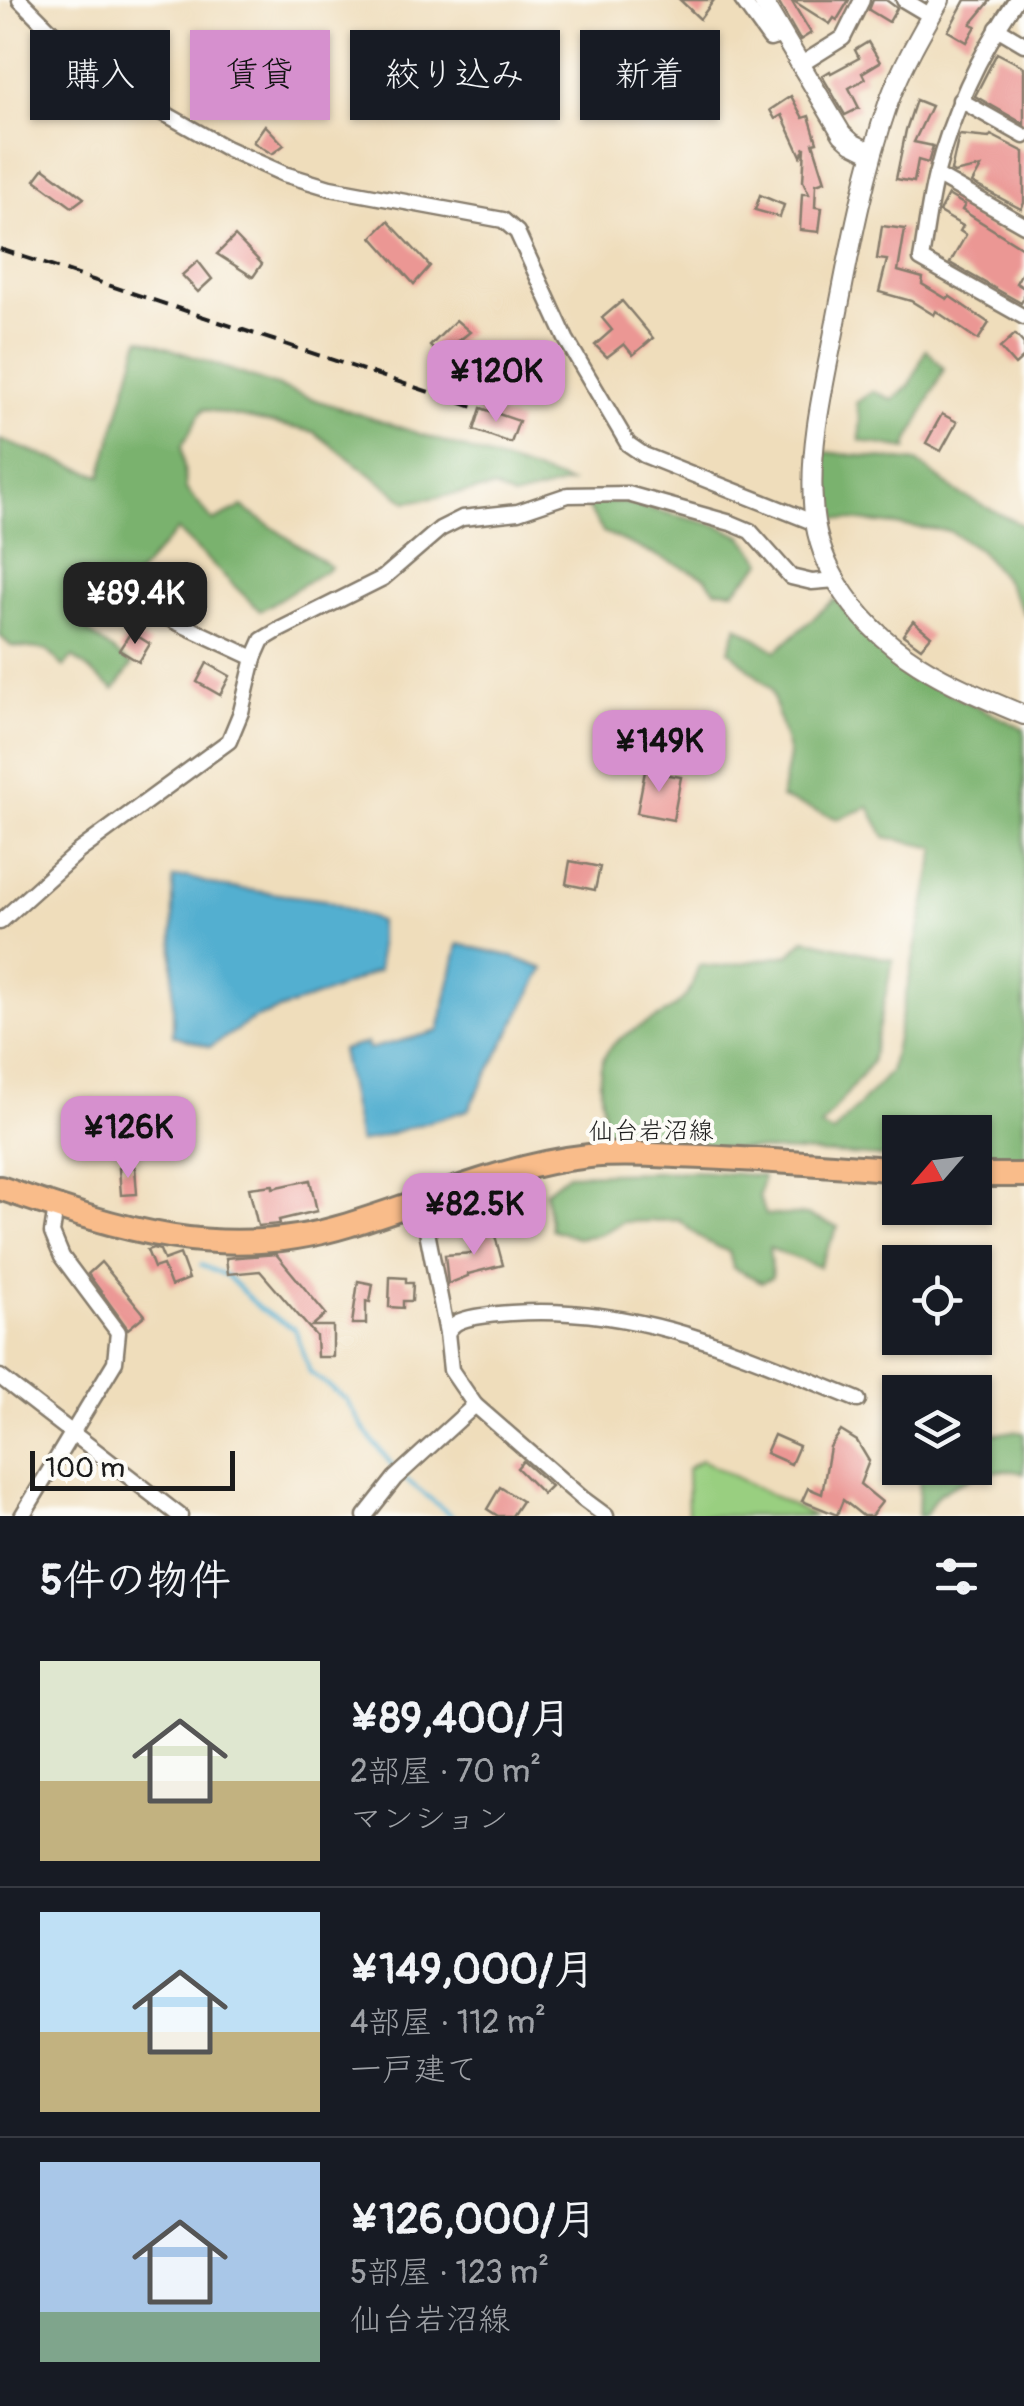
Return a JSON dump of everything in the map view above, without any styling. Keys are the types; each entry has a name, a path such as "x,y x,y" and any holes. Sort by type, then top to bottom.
{"main road":[{"name":"仙台岩沼線","path":"0,1188 128,1229 229,1243 268,1242 313,1234 505,1175 589,1156 644,1154 882,1169"},
{"path":"992,1175 1024,1174"}],"street":[{"path":"20,0 108,88 170,116 226,148 284,174 330,188 503,220 517,232 566,339 628,444 644,455 815,523"},
{"path":"742,0 770,39 783,35"},
{"path":"762,0 842,134 872,153"},
{"path":"800,64 843,38 862,0"},
{"path":"904,0 936,8 890,97 872,153 817,428 812,500 815,523 836,580 862,618 894,648 912,662 974,694 1024,715"},
{"path":"1016,0 960,100 936,175 921,259 1024,317"},
{"path":"998,28 1024,44"},
{"path":"960,100 1024,136"},
{"path":"936,175 1024,225"},
{"path":"0,922 79,851 228,741 241,712 262,640 383,578 422,543 462,518 518,512 568,495 628,494 750,531 792,577 812,582 836,580"},
{"path":"130,593 159,614 254,658"},
{"path":"421,1201 451,1370 474,1405 606,1516"},
{"path":"22,1516 115,1362 118,1332 62,1257 52,1233 56,1207"},
{"path":"447,1333 456,1322 500,1313 543,1310 604,1314 725,1346 858,1400"},
{"path":"0,1378 180,1516"},
{"path":"365,1516 395,1478 474,1405"}],"green space":[{"path":"140,338 570,483 513,498 494,488 407,502 314,432 203,409 182,446 186,489 213,521 242,507 331,567 260,611 177,530 87,631 132,665 114,690 73,657 64,667 47,650 11,646 0,636 0,440 101,476"},
{"path":"926,349 944,369 907,449 860,441 856,403 873,391 893,400 910,385"},
{"path":"824,452 917,462 958,493 1024,526 1024,615 1007,583 980,550 949,531 823,517"},
{"path":"584,502 622,502 719,526 743,537 763,562 734,591 715,590 705,577 603,532"},
{"path":"835,599 878,649 925,682 1024,729 1024,1162 992,1161 992,1115 882,1115 882,1157 609,1144 600,1083 603,1059 622,1037 677,1005 689,991 699,965 717,967 789,955 805,939 893,960 871,1063 821,1127 833,1133 890,1072 936,848 885,837 869,807 838,819 781,798 789,755 771,689 729,650 737,626 776,651"},
{"path":"699,1171 763,1176 759,1197 766,1215 807,1215 838,1227 819,1267 769,1248 772,1277 762,1282 733,1268 729,1252 703,1240 679,1220 623,1222 599,1235 577,1238 551,1229 545,1192 568,1174"},
{"path":"1024,1433 1024,1474 992,1472 992,1434"},
{"path":"701,1460 814,1516 688,1516 687,1469"},
{"path":"919,1485 955,1485 939,1494 926,1515 918,1516"}],"water":[{"path":"188,877 218,886 325,900 379,921 379,970 254,1019 210,1047 173,1035 173,878"},
{"path":"458,944 544,969 468,1110 359,1143 341,1050 367,1043 369,1049 439,1031"}],"building":[{"path":"680,0 714,0 700,19"},
{"path":"777,0 791,0 811,33 800,40"},
{"path":"792,0 849,0 837,20 834,18 830,24"},
{"path":"873,0 886,0 897,8 889,22 869,10"},
{"path":"965,0 991,0 971,24 976,26 967,42 948,31"},
{"path":"868,42 880,62 862,73 865,79 849,88 859,108 845,115 822,76 859,58 855,50"},
{"path":"997,53 1024,67 1024,124 975,96"},
{"path":"791,96 803,118 809,116 817,142 813,143 825,181 816,184 815,207 822,208 819,232 800,230 802,194 809,194 803,181 805,147 801,156 782,115 775,119 770,110"},
{"path":"916,100 931,106 914,142 933,146 928,163 918,160 914,182 896,179"},
{"path":"265,125 284,145 272,154 253,142"},
{"path":"959,135 991,135 1024,152 1021,209 972,183 981,167 951,171"},
{"path":"44,168 84,198 72,207 35,180"},
{"path":"760,195 784,205 780,217 755,210"},
{"path":"948,195 965,205 962,210 1024,249 1024,269 1016,283 1024,288 1021,303 950,263 966,235 960,231 963,226 939,212"},
{"path":"388,221 430,266 414,284 372,237"},
{"path":"882,226 905,229 898,271 923,278 922,284 947,299 949,296 989,323 978,340 936,311 934,315 911,301 879,292 887,260 877,259"},
{"path":"235,236 262,264 253,277 217,254"},
{"path":"198,261 212,279 198,292 182,275"},
{"path":"622,301 653,338 633,355 624,344 607,357 595,345 612,330 602,318"},
{"path":"456,320 470,332 442,358 430,346"},
{"path":"1015,334 1024,344 1024,357 1015,365 1000,348"},
{"path":"481,408 519,421 511,443 474,430"},
{"path":"942,414 957,422 941,451 926,443"},
{"path":"913,621 931,636 921,648 903,635"},
{"path":"131,632 150,644 139,662 119,650"},
{"path":"207,663 230,676 220,695 197,682"},
{"path":"645,771 681,777 673,820 637,813"},
{"path":"570,861 600,867 595,890 566,884"},
{"path":"126,1116 131,1137 103,1144 98,1123"},
{"path":"135,1167 137,1194 121,1195 119,1168"},
{"path":"310,1180 317,1211 279,1220 280,1224 258,1226 249,1188 273,1188"},
{"path":"494,1232 503,1265 448,1284 445,1255 473,1253 469,1238"},
{"path":"147,1250 160,1250 164,1260 180,1254 189,1279 171,1286 163,1265 154,1268"},
{"path":"276,1254 326,1314 312,1326 333,1326 333,1357 317,1357 316,1336 260,1271 228,1274 226,1258"},
{"path":"101,1262 145,1315 128,1329 88,1274"},
{"path":"390,1277 406,1278 406,1283 413,1283 412,1301 403,1301 403,1308 389,1307"},
{"path":"358,1281 373,1284 370,1302 366,1301 366,1324 352,1324"},
{"path":"841,1431 857,1441 869,1461 860,1484 882,1502 871,1516 863,1516 843,1500 837,1515 802,1501 808,1488 822,1494 830,1447"},
{"path":"774,1435 799,1446 791,1464 766,1453"},
{"path":"523,1461 551,1486 543,1494 517,1468"},
{"path":"500,1487 522,1501 512,1516 498,1516 487,1509"}],"waterway":[{"path":"0,1172 140,1219"},
{"path":"201,1265 227,1276 260,1309 295,1329 310,1372 346,1399 396,1470"},
{"path":"404,1478 452,1516"}],"railway":[{"path":"0,249 474,407"}]}
